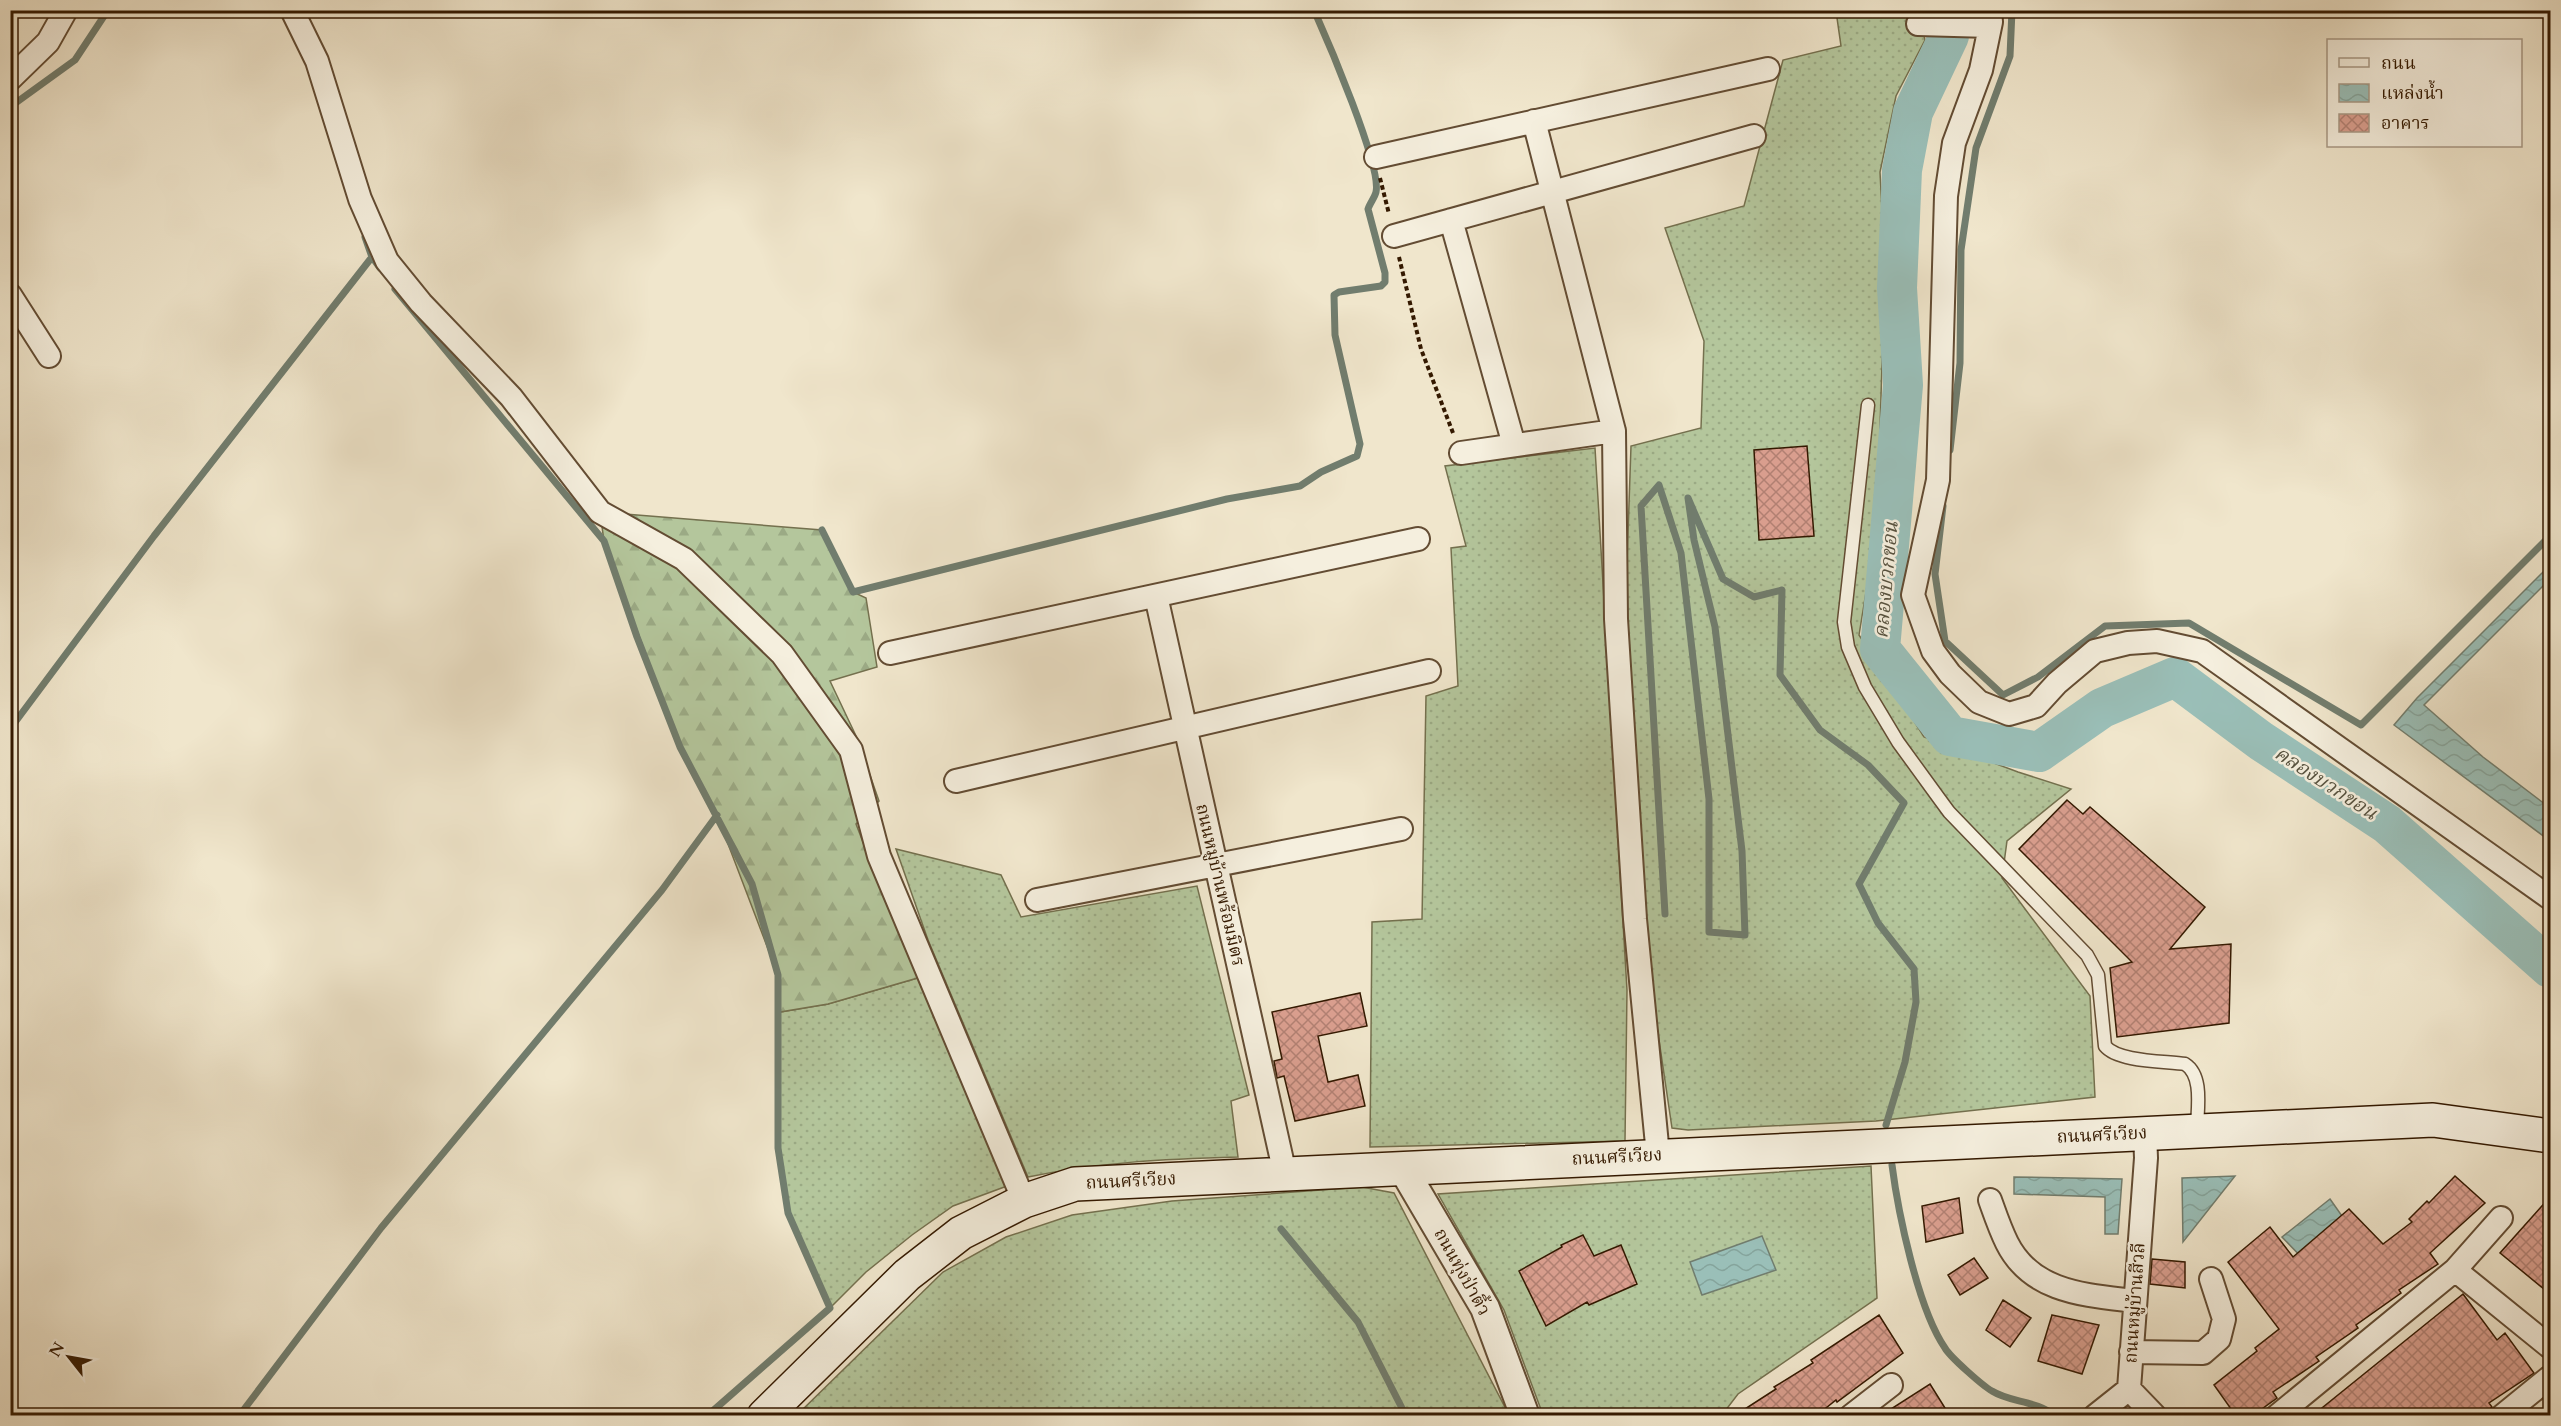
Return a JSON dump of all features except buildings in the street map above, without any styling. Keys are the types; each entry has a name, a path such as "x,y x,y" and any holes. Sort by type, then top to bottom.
{"main road":[{"name":"ถนนศรีเวียง","path":"764,1416 907,1275 961,1233 1024,1201 1074,1184 1658,1155 2145,1156 2197,1131 2433,1120 2550,1136"}],"street":[{"path":"10,79 48,42 66,10"},
{"path":"292,10 317,61 360,199 387,261 421,303 511,397 600,513 684,559 782,654 851,750 879,856 1024,1201"},
{"path":"1918,24 1990,18 1981,70 1954,144 1946,196 1938,480 1913,595 1933,651 1950,674 1979,702 2009,714 2036,706 2057,683 2095,651 2128,643 2157,641 2202,651 2550,898"},
{"path":"1376,157 1768,69"},
{"path":"1534,121 1614,431 1616,619 1635,919 1658,1155"},
{"path":"1394,236 1754,136"},
{"path":"1451,220 1514,445"},
{"path":"10,295 50,356"},
{"path":"1461,453 1614,431"},
{"path":"890,653 1418,539"},
{"name":"ถนนหมู่บ้านพร้อมมิตร","path":"1156,596 1285,1174"},
{"path":"956,781 1428,671"},
{"path":"1037,900 1401,829"},
{"name":"ถนนหมู่บ้านสีวลี","path":"2145,1156 2129,1389 2155,1416"},
{"name":"ถนนทุ่งป่าติ้ว","path":"1402,1167 1485,1308 1525,1416"},
{"path":"1990,1200 2008,1245 2024,1267 2045,1283 2066,1290 2135,1301"},
{"path":"2277,1416 2455,1270 2501,1218"},
{"path":"2455,1270 2550,1347"},
{"path":"2132,1352 2203,1353 2219,1340 2224,1318 2211,1279"},
{"path":"2502,1416 2550,1377"},
{"path":"1851,1416 1891,1385"},
{"path":"2098,1413 2129,1389"}],"lane":[{"path":"1868,405 1844,622 1854,667 1898,742 1949,812 2087,955 2098,975 2105,1046 2109,1051 2122,1056 2186,1064 2192,1068 2197,1079 2197,1131"}],"path":[{"path":"1376,157 1421,348 1461,453"}],"green space":[{"path":"1836,11 1918,11 1925,40 1896,96 1880,172 1885,268 1877,525 1859,635 1924,737 2071,789 2007,841 2002,878 2090,996 2095,1097 1876,1121 1688,1130 1672,1128 1636,884 1623,680 1631,446 1701,428 1704,341 1665,228 1744,206 1783,60 1841,46"},
{"path":"1595,448 1627,990 1625,1141 1370,1147 1372,922 1422,919 1426,696 1458,686 1451,548 1466,546 1445,466"},
{"path":"600,512 822,530 853,592 866,598 877,667 830,681 857,738 879,801 856,824 881,889 921,977 828,1004 780,1012 778,975 717,815 680,747 604,541"},
{"path":"896,849 1001,875 1021,917 1197,886 1249,1095 1231,1101 1238,1157 1133,1162 1028,1177 928,940"},
{"path":"921,977 1007,1186 953,1206 866,1272 830,1308 788,1213 778,1148 780,1012 828,1004"},
{"path":"1871,1166 1877,1298 1738,1394 1722,1415 1543,1415 1504,1310 1438,1194"},
{"path":"1362,1187 1394,1193 1509,1415 797,1415 943,1272 1006,1237 1072,1215 1172,1201"}],"water":[{"path":"2550,565 2550,579 2424,705 2483,757 2550,808 2550,841 2394,725 2417,698"},
{"path":"2235,1176 2183,1242 2182,1178"},
{"path":"2014,1177 2122,1179 2118,1234 2105,1234 2105,1197 2014,1194"},
{"path":"2330,1199 2342,1216 2308,1264 2282,1237"},
{"path":"1762,1236 1776,1270 1702,1295 1690,1262"}],"waterway":[{"path":"10,107 75,60 108,10"},
{"path":"822,530 853,592 1227,499 1300,486 1321,472 1357,456 1360,444 1335,335 1334,295 1339,292 1381,286 1385,282 1385,273 1368,209 1376,192 1376,178 1352,102 1314,10"},
{"name":"คลองบวกขอน","path":"1949,10 1949,36 1913,112 1902,170 1897,288 1903,385 1880,649 1950,736 2039,752 2102,708 2175,677 2261,741 2387,824 2550,968"},
{"path":"1950,450 1960,363 1961,250 1976,148 2010,56 2012,10"},
{"path":"365,237 372,257 380,268"},
{"path":"10,729 154,536 372,257"},
{"path":"395,289 604,541 637,637 680,747 752,884 778,975 778,1148 788,1213 830,1308 707,1416"},
{"path":"1665,914 1641,506 1659,485 1681,553 1709,799 1709,932 1745,935 1742,851 1715,627 1694,540 1688,498 1723,579 1754,597 1782,590 1780,675 1820,730 1868,765 1904,803 1859,884 1878,923 1914,969 1916,1002 1905,1062 1886,1125"},
{"path":"1943,506 1935,574 1945,641 2003,695 2038,677 2105,626 2189,623 2361,725 2550,536"},
{"path":"239,1416 381,1228 662,890 717,815"},
{"path":"1892,1165 1904,1233 1918,1285 1926,1310 1945,1348 1967,1371 1992,1391 2007,1398 2040,1407 2055,1416"},
{"path":"1281,1229 1358,1322 1406,1416"}]}
